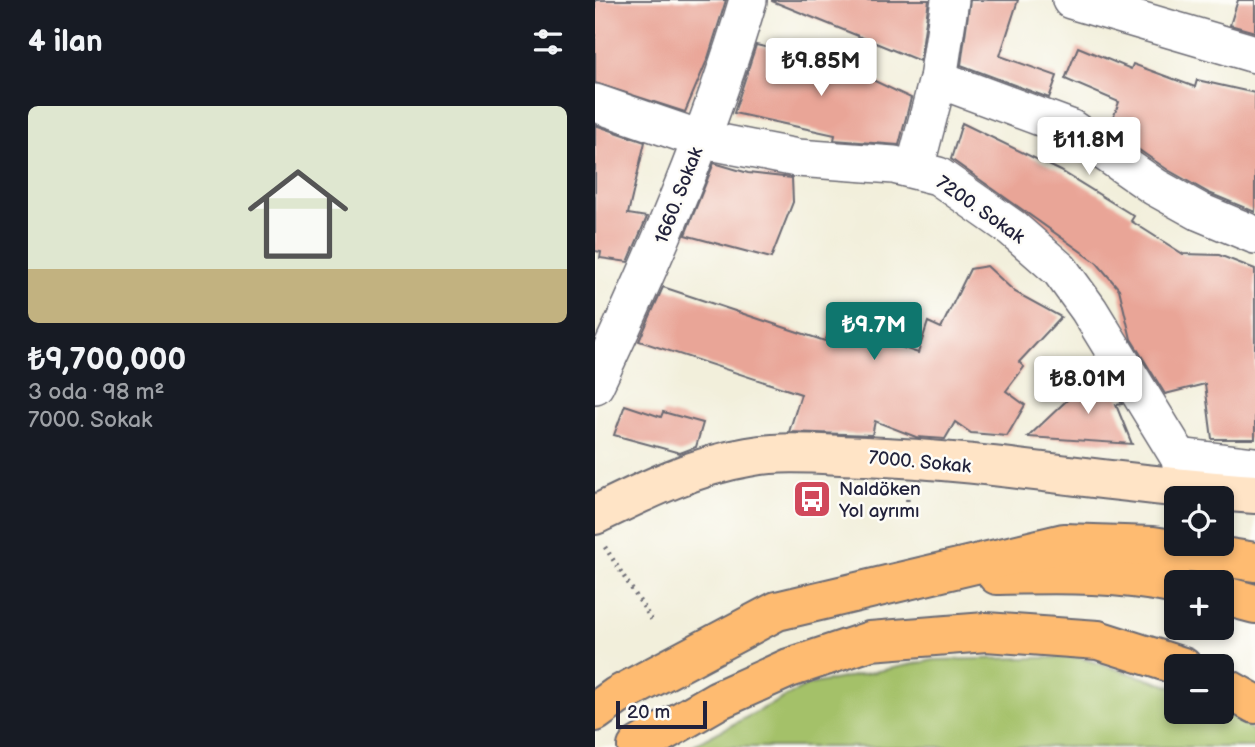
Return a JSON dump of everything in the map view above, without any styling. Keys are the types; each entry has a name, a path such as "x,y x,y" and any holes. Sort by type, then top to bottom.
{"highway":[{"path":"595,712 617,696 777,611 1065,543 1153,546 1255,562"},
{"path":"928,577 1077,574 1164,582"},
{"path":"1234,598 1255,604"},
{"path":"637,747 718,701 789,668 870,641 985,632 1098,640 1164,661"},
{"path":"1234,692 1255,704"}],"street":[{"name":"1660. Sokak","path":"595,384 637,296 726,75 748,0"},
{"path":"915,169 938,79 950,0"},
{"path":"1070,0 1255,54"},
{"path":"938,79 1070,128 1155,187 1200,212 1255,235"},
{"name":"7200. Sokak","path":"595,103 700,139 797,158 851,160 915,169 938,176 1013,228 1060,270 1089,310 1184,473"},
{"name":"7000. Sokak","path":"599,529 663,482 748,457 789,453 1184,473 1255,494"},
{"path":"1184,473 1255,466"}],"path":[{"path":"599,529 653,622"}],"green space":[{"path":"1078,657 1164,684 1164,724 1234,724 1234,718 1255,733 1255,747 690,747 808,685 934,660"}],"building":[{"path":"595,0 726,0 708,58 685,112 595,83"},
{"path":"929,0 920,61 772,1"},
{"path":"970,0 1018,0 1000,56 1057,76 1049,98 961,65"},
{"path":"1238,0 1255,0 1255,32 1230,25"},
{"path":"756,45 848,65 847,68 911,98 899,145 834,140 835,135 734,113"},
{"path":"1078,47 1131,69 1133,64 1195,87 1197,80 1255,93 1255,212 1209,193 1168,170 1109,129 1119,102 1065,79"},
{"path":"962,123 1061,171 1134,216 1131,221 1183,254 1219,255 1255,269 1255,439 1212,439 1205,384 1165,394 1131,339 1119,289 1097,263 951,159"},
{"path":"595,125 645,142 628,214 647,217 628,262 600,258 601,252 595,251"},
{"path":"714,163 748,173 792,178 793,202 771,258 685,235"},
{"path":"987,266 1015,292 1061,317 1019,362 1024,367 1006,391 1025,405 1007,436 971,433 955,422 945,439 916,437 875,421 872,435 789,432 801,394 639,341 663,287 825,341 834,324 918,353 928,322 941,328 970,269"},
{"path":"1100,369 1122,404 1116,405 1132,444 1028,437"},
{"path":"625,405 661,417 663,412 703,423 696,447 680,453 614,435"}],"place":[{"name":"Naldöken Yol ayrımı","path":"812,499"}]}
